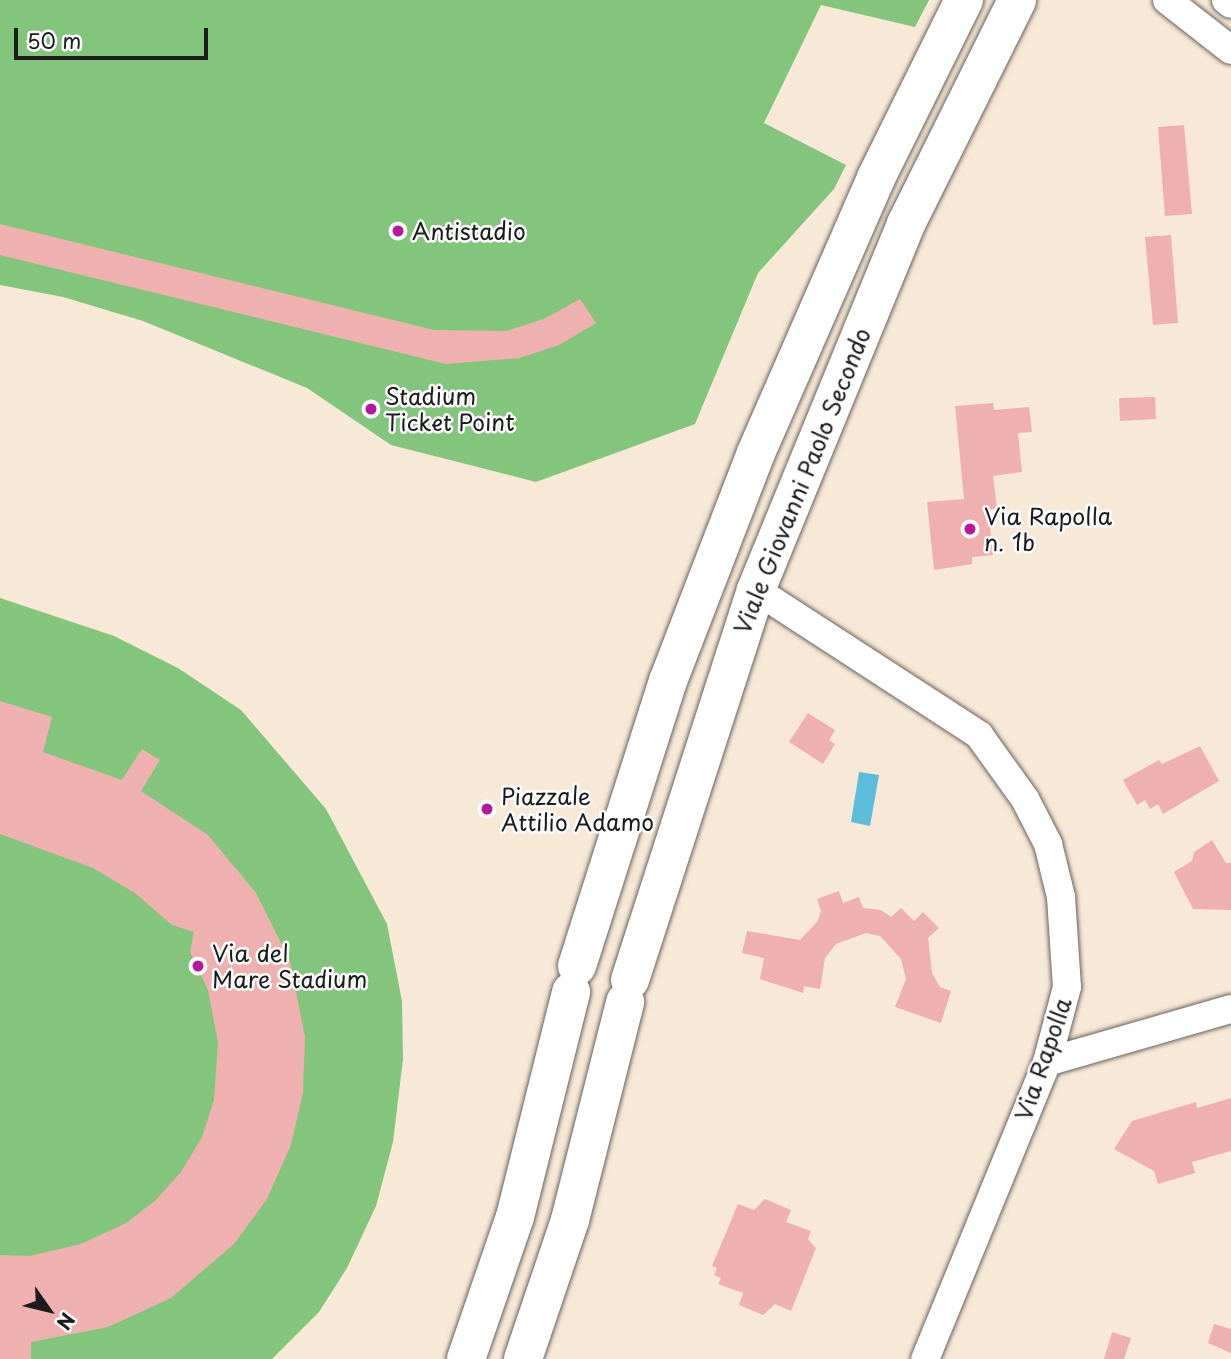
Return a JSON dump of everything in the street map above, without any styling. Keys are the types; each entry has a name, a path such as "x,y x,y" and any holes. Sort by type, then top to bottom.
{"main road":[{"path":"466,1359 515,1217 574,979 668,681 710,568 809,326 876,178 964,0"},
{"name":"Viale Giovanni Paolo Secondo","path":"523,1359 570,1220 628,991 757,590 906,224 1017,0"},
{"path":"710,568 757,590"},
{"path":"574,979 594,955 613,957 628,991"}],"street":[{"path":"1167,0 1231,50"},
{"path":"1226,0 1231,4"},
{"name":"Via Rapolla","path":"757,590 979,735 1024,799 1048,844 1061,897 1068,987 1047,1062 925,1359"},
{"path":"1047,1062 1231,1009"}],"green space":[{"name":"Antistadio","path":"0,0 929,0 915,27 821,5 764,123 846,165 834,189 758,273 695,424 536,482 391,445 307,388 143,321 63,297 0,285"},
{"name":"Via del Mare Stadium","path":"0,598 114,636 178,668 241,710 326,809 387,924 402,1001 403,1059 393,1142 376,1206 347,1268 319,1312 272,1359 0,1359"}],"water":[{"path":"859,772 879,775 870,826 851,822"}],"building":[{"path":"1184,125 1192,214 1165,216 1158,127"},
{"path":"0,224 434,330 506,331 544,319 580,299 596,323 559,345 520,358 446,364 0,255"},
{"path":"1171,235 1178,323 1153,325 1145,237"},
{"path":"1155,397 1156,419 1120,421 1119,398"},
{"path":"993,403 994,410 1029,407 1032,432 1018,433 1022,472 993,476 997,508 988,510 993,555 972,557 972,564 934,570 927,502 964,499 955,406"},
{"path":"0,701 52,717 43,752 122,780 142,749 160,760 141,791 208,835 256,893 290,961 305,1037 303,1092 291,1145 267,1199 234,1244 171,1298 108,1327 31,1342 31,1359 0,1359 0,1255 30,1256 81,1244 126,1223 155,1201 181,1172 202,1137 214,1100 218,1042 208,990 190,952 194,932 172,925 135,893 93,868 0,834"},
{"path":"808,713 835,730 829,740 835,744 823,764 789,742"},
{"path":"1200,746 1219,781 1163,814 1158,804 1150,809 1145,800 1137,805 1123,780 1159,760 1162,764"},
{"path":"1212,840 1226,863 1231,863 1231,910 1193,909 1174,872 1192,861 1194,852"},
{"path":"839,891 843,903 859,897 863,908 881,910 891,917 901,908 914,921 923,912 939,928 928,938 932,973 940,987 951,991 941,1023 895,1007 906,979 901,959 880,936 866,933 836,944 825,958 820,989 804,986 803,993 760,979 764,958 742,953 747,931 800,940 817,922 821,911 817,899"},
{"path":"1231,1098 1231,1151 1192,1162 1195,1173 1158,1184 1154,1171 1114,1149 1132,1121 1196,1102 1197,1108"},
{"path":"765,1199 791,1210 786,1222 811,1231 808,1239 816,1248 791,1311 775,1304 763,1315 739,1305 743,1293 718,1284 721,1278 714,1275 717,1268 712,1266 738,1204 754,1210"},
{"path":"1214,1324 1231,1329 1231,1353 1208,1343"},
{"path":"1112,1332 1131,1338 1124,1359 1104,1359"}],"place":[{"name":"Antistadio","path":"398,231"},
{"name":"Stadium Ticket Point","path":"371,409"},
{"name":"Via Rapolla n. 1b","path":"970,529"},
{"name":"Piazzale Attilio Adamo","path":"487,809"},
{"name":"Via del Mare Stadium","path":"198,966"}]}
